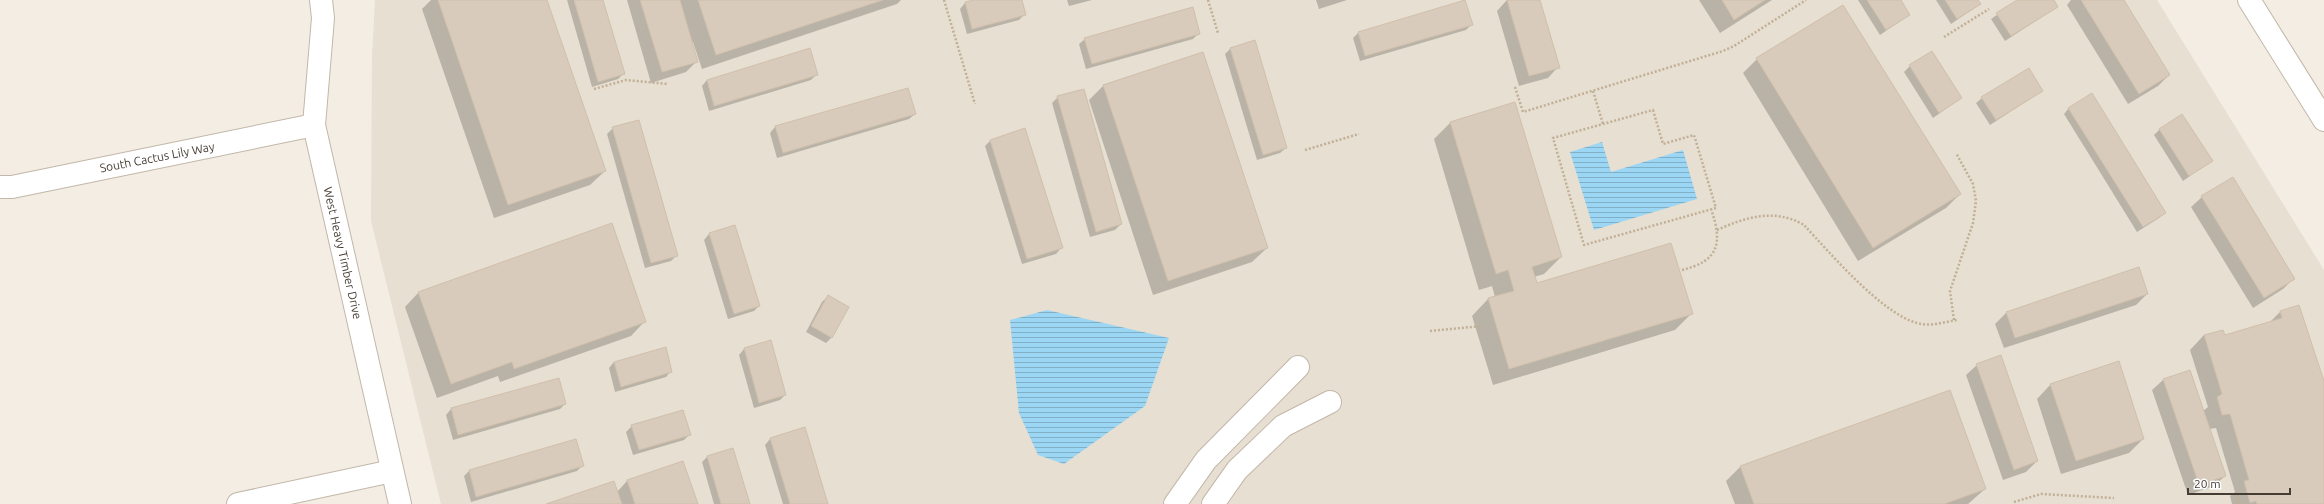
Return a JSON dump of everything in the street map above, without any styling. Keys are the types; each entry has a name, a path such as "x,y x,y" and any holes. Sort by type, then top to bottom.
{"street":[{"name":"West Heavy Timber Drive","path":"321,0 323,18 314,125 400,504"},
{"path":"2249,0 2324,120"},
{"name":"South Cactus Lily Way","path":"0,187 19,185 314,125"},
{"path":"1175,504 1206,460 1298,367"},
{"path":"1213,504 1237,470 1283,426 1330,402"},
{"path":"238,504 392,471"}],"path":[{"path":"944,0 975,104"},
{"path":"1208,0 1218,33"},
{"path":"1515,87 1523,112 1734,46 1806,0"},
{"path":"1944,37 1989,9"},
{"path":"594,89 626,80 668,84"},
{"path":"1593,91 1603,124"},
{"path":"1652,110 1662,144 1694,135 1716,208 1711,209 1584,246 1553,138 1652,110"},
{"path":"1305,150 1359,134"},
{"path":"1717,230 1751,217 1767,215 1794,219 1804,225 1879,300 1900,315 1917,323 1934,324 1955,320 1950,291 1973,223 1976,201 1973,184 1956,153"},
{"path":"1682,270 1699,266 1707,261 1714,253 1718,241 1717,230 1711,209"},
{"path":"1430,331 1482,326"},
{"path":"2236,491 2240,504"},
{"path":"2014,502 2041,494 2114,498"}],"shaded area":[{"path":"375,0 2157,0 2324,270 2324,504 441,504 371,221 372,56"}],"water":[{"path":"1602,142 1611,172 1683,150 1697,199 1594,230 1570,152"},
{"path":"1047,310 1169,338 1145,406 1064,464 1038,455 1019,413 1010,320"}],"building":[{"path":"438,0 547,0 606,171 508,205"},
{"path":"574,0 603,0 625,74 598,82"},
{"path":"640,0 680,0 698,62 662,72"},
{"path":"698,0 883,0 716,55"},
{"path":"973,0 1022,0 1026,15 972,29 965,2"},
{"path":"1465,0 1473,25 1365,56 1358,32"},
{"path":"1507,0 1540,0 1560,68 1529,76"},
{"path":"1722,0 1765,0 1734,20"},
{"path":"1867,0 1901,0 1910,15 1886,30"},
{"path":"1945,0 1978,0 1981,4 1957,19"},
{"path":"2017,0 2054,0 2058,7 2011,36 1996,13"},
{"path":"2081,0 2124,0 2170,75 2139,94"},
{"path":"1843,5 1961,194 1873,248 1756,58"},
{"path":"1193,7 1200,34 1092,64 1084,38"},
{"path":"1255,40 1287,148 1263,155 1230,48"},
{"path":"810,48 818,75 714,106 707,80"},
{"path":"1932,51 1962,98 1939,113 1909,65"},
{"path":"1203,52 1268,248 1168,281 1103,85"},
{"path":"2029,68 2043,91 1996,120 1981,97"},
{"path":"908,88 916,114 783,153 775,126"},
{"path":"1084,89 1122,224 1096,232 1057,96"},
{"path":"2092,93 2166,213 2143,227 2068,108"},
{"path":"1515,102 1562,257 1532,267 1537,283 1671,243 1693,314 1509,369 1488,298 1514,291 1508,270 1496,274 1450,122"},
{"path":"2182,114 2213,161 2189,176 2159,129"},
{"path":"639,120 678,256 651,263 612,127"},
{"path":"1025,128 1063,248 1027,259 990,140"},
{"path":"2233,177 2295,279 2264,298 2201,196"},
{"path":"612,223 646,322 514,369 512,362 451,384 418,292"},
{"path":"735,225 760,306 734,314 709,233"},
{"path":"2139,267 2148,294 2015,338 2006,312"},
{"path":"828,295 849,307 832,338 811,326"},
{"path":"2299,305 2324,381 2324,504 2257,504 2256,501 2250,503 2244,481 2249,480 2230,414 2222,415 2217,397 2222,394 2204,335 2223,330 2225,335 2282,318 2280,311"},
{"path":"771,340 786,395 759,403 744,348"},
{"path":"666,347 672,372 621,387 614,362"},
{"path":"2001,355 2038,461 2014,470 1976,364"},
{"path":"2119,361 2144,439 2076,461 2050,384"},
{"path":"2190,370 2226,476 2199,485 2163,379"},
{"path":"559,378 566,404 458,435 451,408"},
{"path":"1950,390 1986,489 1944,504 1754,504 1740,466"},
{"path":"683,410 691,435 639,450 631,425"},
{"path":"805,427 828,504 790,504 770,438"},
{"path":"576,439 584,466 476,497 469,470"},
{"path":"733,448 750,504 721,504 707,456"},
{"path":"683,461 698,504 635,504 627,480"},
{"path":"614,481 622,504 546,504"}]}
